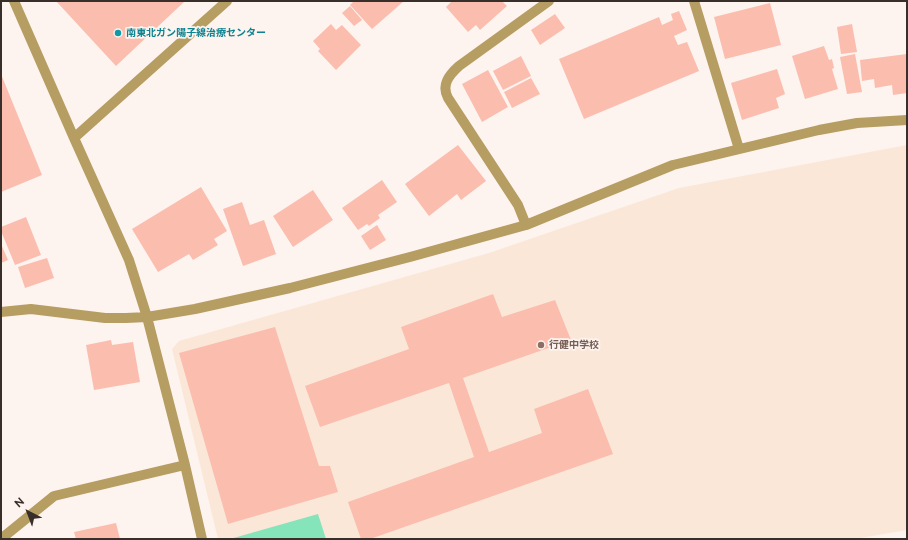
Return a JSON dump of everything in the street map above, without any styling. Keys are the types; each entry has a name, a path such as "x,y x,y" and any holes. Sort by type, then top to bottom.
{"street":[{"path":"14,1 129,260 147,317 185,465 202,539"},
{"path":"74,138 227,1"},
{"path":"526,225 518,205 448,98 445,84 450,75 460,66 549,1"},
{"path":"694,1 739,149"},
{"path":"1,312 31,309 105,318 147,317 195,310 290,288 526,225 673,165 819,130 857,123 907,120"},
{"path":"1,539 54,496 185,465"}],"shaded area":[{"name":"行健中学校","path":"907,145 907,530 855,539 218,539 172,349 179,341 489,253 679,188"}],"green space":[{"path":"318,514 326,539 230,539"}],"building":[{"name":"南東北ガン陽子線治療センター","path":"56,1 185,1 116,66"},
{"path":"354,1 404,1 372,29 350,5"},
{"path":"452,1 502,1 507,6 480,30 476,25 468,32 446,7"},
{"path":"770,3 781,45 725,59 714,17"},
{"path":"350,6 362,20 354,26 342,13"},
{"path":"679,11 687,30 674,36 678,45 687,42 699,71 584,119 559,59 659,17 662,25 673,20 671,14"},
{"path":"555,14 565,28 540,45 531,30"},
{"path":"331,24 336,30 342,25 361,45 336,70 318,51 320,49 313,41"},
{"path":"852,24 857,52 841,54 837,27"},
{"path":"824,46 829,60 832,59 834,68 832,69 838,89 805,99 792,56"},
{"path":"855,54 862,92 847,94 840,57"},
{"path":"907,54 907,93 893,95 892,85 875,88 874,79 862,81 860,60"},
{"path":"521,56 531,76 503,90 493,71"},
{"path":"777,69 785,94 776,98 779,108 742,120 731,83"},
{"path":"488,70 508,107 482,122 462,84"},
{"path":"1,74 42,175 1,192"},
{"path":"531,78 540,94 512,108 504,92"},
{"path":"458,145 486,181 461,200 457,194 429,216 405,184"},
{"path":"382,180 397,202 378,215 380,218 369,226 367,224 358,230 342,208"},
{"path":"201,187 227,231 214,239 218,245 193,260 189,254 158,272 132,229"},
{"path":"313,190 333,220 293,247 273,216"},
{"path":"242,202 250,225 264,220 276,254 243,266 223,209"},
{"path":"26,217 41,255 15,265 1,231 1,227"},
{"path":"377,225 386,240 370,250 361,236"},
{"path":"1,244 8,260 1,263"},
{"path":"47,258 54,278 25,288 18,267"},
{"path":"493,294 502,317 555,300 571,340 463,378 489,452 542,433 534,409 588,389 613,454 370,539 361,539 348,502 474,457 449,383 320,427 305,386 409,349 401,327"},
{"path":"275,327 319,466 330,466 338,492 228,524 179,353"},
{"path":"111,340 112,345 133,342 140,382 94,390 86,345"},
{"path":"116,523 120,539 76,539 74,532"}],"place":[{"name":"南東北ガン陽子線治療センター","path":"118,33"},
{"name":"行健中学校","path":"541,345"}]}
